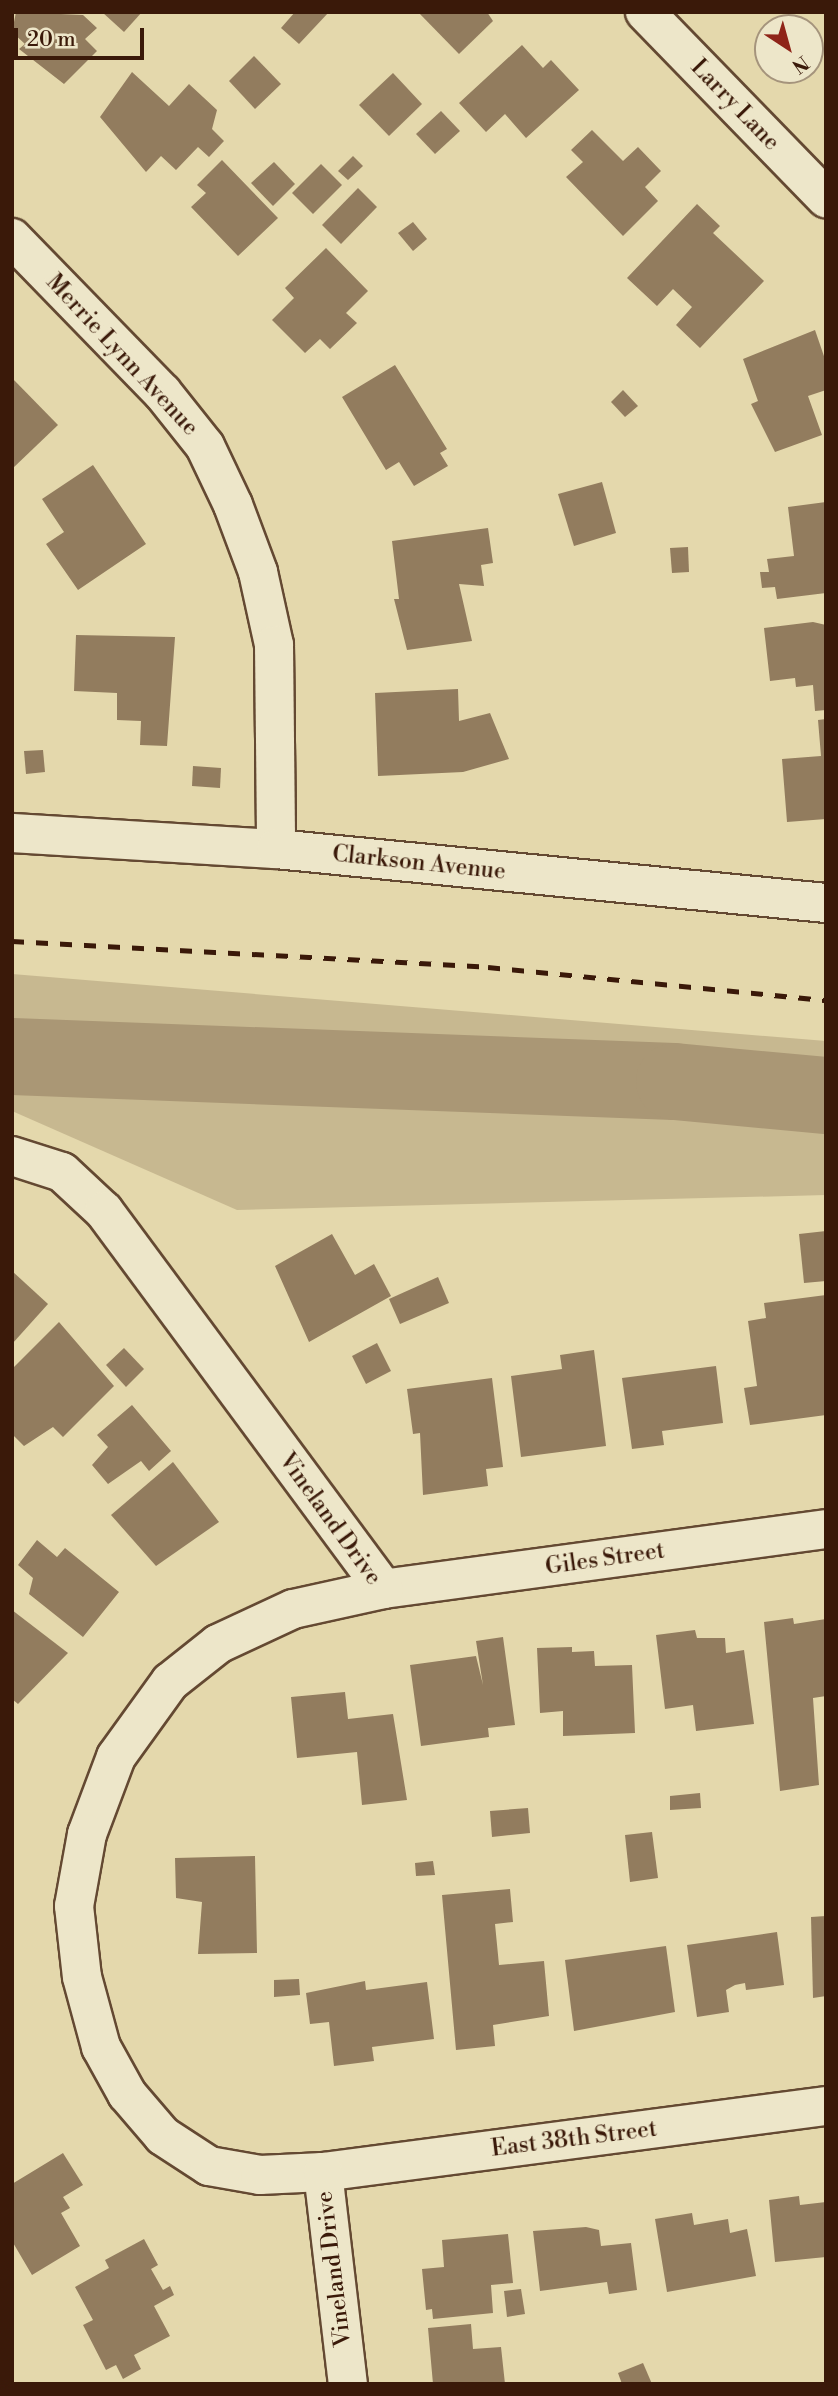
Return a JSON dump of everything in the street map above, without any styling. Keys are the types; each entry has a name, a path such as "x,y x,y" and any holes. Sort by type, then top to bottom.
{"street":[{"name":"Larry Lane","path":"645,12 826,198"},
{"name":"Merrie Lynn Avenue","path":"12,238 162,392 205,446 233,505 258,572 274,645 276,849"},
{"name":"Clarkson Avenue","path":"12,833 276,849 826,903"},
{"name":"Vineland Drive","path":"12,1156 62,1172 104,1211 384,1590 293,1609 218,1644 170,1682 116,1757 87,1834 74,1906 82,1977 101,2047 127,2094 163,2136 209,2166 260,2175 323,2172 348,2384"},
{"name":"Giles Street","path":"384,1590 826,1530"},
{"name":"East 38th Street","path":"323,2172 826,2106"}],"shaded area":[{"path":"12,974 826,1041 826,1195 237,1210 12,1111"}],"building":[{"path":"16,12 83,15 97,28 85,39 97,51 64,84 19,49 25,44 12,32"},
{"path":"102,12 142,12 124,32"},
{"path":"295,12 329,12 299,44 281,28"},
{"path":"418,12 487,12 493,21 459,54"},
{"path":"522,45 543,68 551,60 579,90 526,138 505,114 486,132 459,103"},
{"path":"254,56 281,84 255,109 229,81"},
{"path":"132,72 169,106 189,84 217,110 212,129 224,141 209,157 198,147 176,170 161,156 146,172 100,117"},
{"path":"393,73 422,104 389,136 359,105"},
{"path":"441,111 460,131 435,154 416,134"},
{"path":"592,130 623,161 638,147 661,171 645,187 658,201 623,236 566,177 583,162 571,150"},
{"path":"353,156 363,166 348,180 338,171"},
{"path":"222,160 278,218 238,256 191,207 206,193 197,185"},
{"path":"274,162 295,184 273,206 251,183"},
{"path":"321,164 342,185 313,214 292,193"},
{"path":"358,188 377,207 341,244 322,225"},
{"path":"697,204 720,226 713,233 764,281 700,348 676,325 692,307 673,289 657,306 627,278"},
{"path":"413,222 427,239 413,251 398,233"},
{"path":"326,248 368,291 346,313 357,323 330,349 320,339 305,353 272,320 294,298 285,288"},
{"path":"815,330 826,362 826,390 808,396 822,435 775,452 751,404 758,401 743,359"},
{"path":"395,365 447,449 440,453 448,466 414,486 399,462 386,470 342,397"},
{"path":"12,378 58,425 12,469"},
{"path":"623,390 638,406 625,417 611,402"},
{"path":"93,465 146,544 78,590 46,544 64,532 42,499"},
{"path":"602,482 616,533 574,546 558,494"},
{"path":"826,502 826,593 777,599 775,587 762,588 760,572 769,572 767,559 794,556 788,507"},
{"path":"488,528 493,563 481,565 484,586 459,584 472,641 407,650 394,599 399,599 392,541"},
{"path":"688,547 689,572 672,573 670,548"},
{"path":"813,622 826,625 826,710 815,711 813,685 796,687 795,678 770,681 764,628"},
{"path":"76,635 175,637 167,746 140,745 141,721 117,720 117,693 74,691"},
{"path":"458,689 459,721 490,713 509,759 463,772 378,776 375,693"},
{"path":"826,719 826,819 787,822 782,759 821,756 818,720"},
{"path":"43,750 45,772 26,774 24,751"},
{"path":"193,766 221,768 220,788 192,786"},
{"path":"826,1231 826,1281 804,1283 799,1234"},
{"path":"332,1234 355,1275 374,1264 391,1296 309,1342 275,1266"},
{"path":"12,1271 48,1304 12,1344"},
{"path":"438,1277 449,1303 400,1324 389,1299"},
{"path":"826,1295 826,1415 750,1425 744,1388 757,1386 748,1321 766,1318 764,1303"},
{"path":"59,1322 114,1386 63,1437 53,1427 24,1446 12,1434 12,1369"},
{"path":"377,1343 391,1371 366,1384 352,1356"},
{"path":"124,1348 144,1369 126,1387 106,1365"},
{"path":"594,1350 606,1446 521,1457 511,1376 562,1369 560,1355"},
{"path":"716,1366 723,1423 662,1431 664,1445 632,1449 622,1378"},
{"path":"492,1378 503,1467 486,1469 488,1486 423,1495 420,1433 413,1434 407,1389"},
{"path":"132,1405 171,1451 149,1471 141,1461 108,1484 92,1465 108,1447 97,1435"},
{"path":"173,1462 219,1522 156,1566 111,1515"},
{"path":"37,1540 57,1557 65,1548 119,1592 83,1637 29,1594 33,1578 18,1565"},
{"path":"12,1610 68,1653 18,1704 12,1699"},
{"path":"793,1618 794,1624 826,1619 826,1696 813,1698 819,1785 780,1791 764,1622"},
{"path":"695,1630 697,1638 725,1638 726,1653 744,1650 754,1724 696,1731 693,1705 665,1709 656,1635"},
{"path":"503,1637 515,1725 488,1728 489,1737 421,1746 410,1665 476,1656 483,1685 476,1641"},
{"path":"572,1647 572,1652 594,1651 595,1666 632,1665 635,1733 563,1736 563,1711 540,1713 537,1648"},
{"path":"345,1692 348,1719 393,1714 407,1800 362,1805 357,1752 297,1758 291,1697"},
{"path":"700,1793 701,1808 670,1810 670,1796"},
{"path":"528,1808 530,1833 492,1837 490,1811"},
{"path":"652,1832 658,1878 630,1882 625,1835"},
{"path":"255,1856 257,1953 198,1954 202,1902 176,1898 175,1858"},
{"path":"433,1861 435,1875 416,1876 415,1863"},
{"path":"510,1889 513,1922 495,1924 499,1965 544,1961 549,2016 493,2025 495,2046 456,2050 442,1895"},
{"path":"826,1916 826,1996 813,1998 811,1917"},
{"path":"777,1932 784,1985 746,1990 745,1983 735,1985 726,1990 729,2012 697,2017 687,1945"},
{"path":"666,1946 675,2012 574,2031 565,1960"},
{"path":"299,1979 300,1995 274,1997 274,1980"},
{"path":"365,1981 366,1990 427,1982 434,2039 372,2047 374,2061 334,2066 329,2022 310,2024 306,1993"},
{"path":"63,2153 83,2185 63,2197 70,2208 61,2213 80,2246 32,2275 12,2241 12,2184"},
{"path":"799,2196 800,2205 826,2202 826,2257 775,2262 769,2200"},
{"path":"692,2213 694,2225 728,2219 730,2233 747,2229 756,2276 667,2292 655,2219"},
{"path":"586,2227 599,2230 601,2246 631,2243 637,2290 609,2294 607,2282 540,2291 533,2231"},
{"path":"508,2234 513,2283 491,2285 493,2313 433,2319 432,2309 426,2310 422,2269 444,2267 442,2240"},
{"path":"144,2239 158,2265 151,2269 163,2290 170,2286 174,2295 154,2306 170,2336 134,2355 141,2369 123,2379 116,2365 106,2370 83,2325 93,2320 75,2287 109,2268 105,2260"},
{"path":"521,2289 525,2314 507,2317 504,2291"},
{"path":"471,2324 473,2349 501,2347 505,2384 433,2384 428,2328"},
{"path":"643,2363 652,2384 622,2384 618,2373"}],"waterway":[{"path":"12,1056 674,1081 826,1095"}],"railway":[{"path":"12,941 488,967 826,1000"}]}
